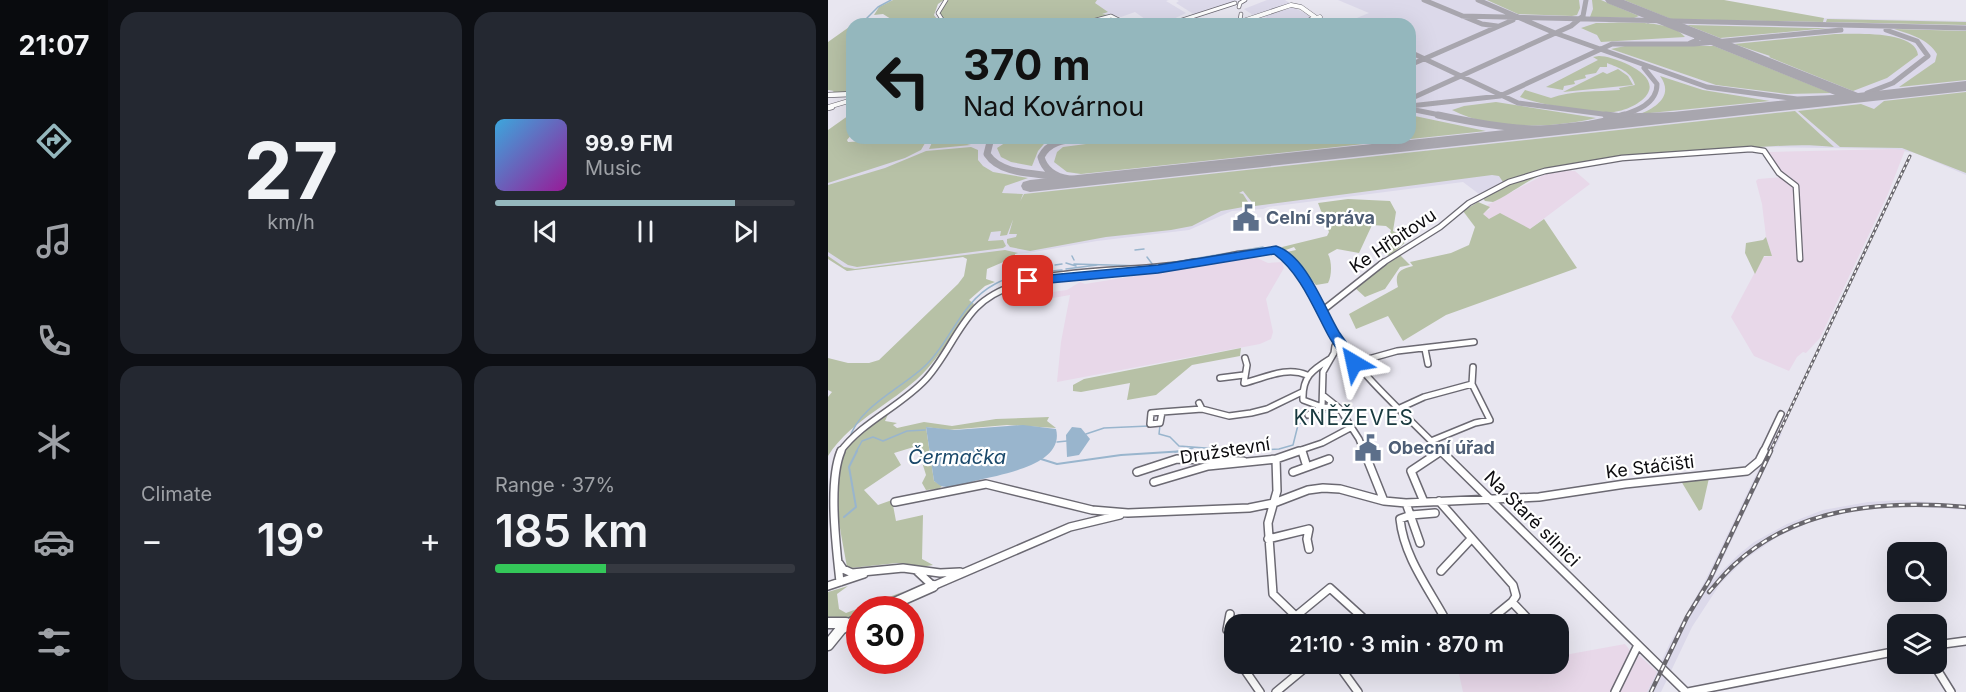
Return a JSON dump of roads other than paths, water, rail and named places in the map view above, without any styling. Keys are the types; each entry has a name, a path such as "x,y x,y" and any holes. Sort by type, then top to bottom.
{"highway":[{"path":"831,95 846,97"},
{"path":"912,596 933,586"},
{"path":"828,623 846,622"},
{"path":"828,645 836,633 846,626"}],"main road":[{"path":"1250,18 1291,5 1309,11 1315,17 1313,18"},
{"path":"829,108 846,101"},
{"path":"829,108 846,102"}],"street":[{"path":"941,18 938,13 946,0"},
{"path":"1239,7 1239,4 1245,0"},
{"path":"1189,18 1235,3"},
{"path":"1102,18 1112,15 1117,18"},
{"name":"Ke Hřbitovu","path":"1322,311 1375,268 1432,232 1480,196 1509,182 1545,171 1634,157 1759,149 1766,153 1779,173 1796,186 1799,199 1800,259"},
{"name":"Na Staré silnici","path":"838,562 830,484 836,456 853,436 929,377 972,313 990,297 1014,285 1035,279 1158,269 1262,252 1279,253 1289,259 1307,284 1337,344 1354,363 1489,500 1687,692"},
{"path":"1354,363 1389,353 1474,342"},
{"path":"1308,415 1322,407 1323,370 1335,352 1337,344"},
{"path":"1425,349 1428,364"},
{"path":"1245,358 1247,365 1244,383 1299,371 1307,375"},
{"path":"1304,400 1303,381 1307,375 1330,360"},
{"path":"1431,441 1474,423 1490,420 1472,384 1473,367"},
{"path":"1315,369 1323,370"},
{"path":"1220,378 1244,375"},
{"path":"1400,408 1424,397 1472,384"},
{"path":"1162,412 1201,406 1229,416 1251,413 1302,392"},
{"path":"1324,396 1339,408 1359,439 1384,501"},
{"path":"1282,402 1304,400 1322,407 1339,408"},
{"name":"Ke Stáčišti","path":"1424,502 1539,497 1624,484 1747,471 1759,461 1781,414"},
{"name":"Družstevní","path":"1154,482 1208,466 1276,459 1302,451 1352,427"},
{"path":"1302,451 1307,467"},
{"path":"896,502 986,484 1092,510 1128,513 1234,510 1274,503 1308,490 1323,488 1349,491 1384,501 1424,502 1411,471 1441,451"},
{"path":"1137,472 1177,459 1254,462"},
{"path":"1276,459 1277,491 1268,523 1273,594 1294,614"},
{"path":"1293,472 1329,459"},
{"path":"1439,501 1513,585 1516,596 1497,614"},
{"path":"1406,503 1411,514 1410,526 1420,543"},
{"path":"1090,521 1092,510"},
{"path":"927,573 933,586 1049,535 1090,521 1128,513"},
{"path":"1435,513 1411,514 1400,519 1400,533 1443,614"},
{"path":"1268,539 1309,529 1307,539 1309,549"},
{"path":"1441,571 1471,539"},
{"path":"838,562 843,570 849,572 910,568 927,573 952,573 973,568"},
{"path":"838,562 840,582"},
{"path":"828,586 874,572"},
{"path":"912,596 923,583 927,573"},
{"path":"1298,614 1330,588 1360,614"},
{"path":"1512,602 1523,614"},
{"path":"1947,644 1966,641"},
{"path":"1615,692 1638,645"},
{"path":"1687,692 1887,653"},
{"path":"1248,674 1260,692"},
{"path":"1276,692 1298,674"},
{"path":"1345,674 1358,692"},
{"path":"1940,674 1952,692"}],"water":[{"name":"Čermačka","path":"1023,425 1056,429 1056,441 1051,451 1042,459 1017,470 954,487 943,486 934,481 926,427 954,430"},
{"path":"1072,427 1081,428 1090,439 1079,455 1067,457 1066,435"}],"waterway":[{"path":"867,18 878,7 891,0"},
{"path":"1163,264 1263,247"},
{"path":"1135,250 1144,249"},
{"path":"1072,256 1074,260"},
{"path":"1147,257 1153,265"},
{"path":"1066,263 1076,266"},
{"path":"1055,265 1062,264"},
{"path":"1074,264 1144,266"},
{"path":"1066,269 1097,265"},
{"path":"849,440 854,428 871,407 927,364 965,311 983,292 1011,277 1062,270"},
{"path":"1313,415 1322,412 1333,413"},
{"path":"1245,451 1279,449 1293,445 1298,425 1309,417"},
{"path":"1160,425 1159,434 1170,437 1179,446 1245,451"},
{"path":"1086,434 1104,428 1149,426"},
{"path":"856,452 862,441 873,437 883,441 907,431 925,430"},
{"path":"1057,442 1067,441"},
{"path":"1177,451 1193,448"},
{"path":"844,517 856,507 849,467 857,451"},
{"path":"1041,459 1057,464 1121,455 1177,451"},
{"path":"1177,451 1185,451"}],"railway":[{"path":"1770,452 1910,156"},
{"path":"1651,692 1687,617 1709,581 1771,451"},
{"path":"1709,592 1731,568 1759,545 1785,530 1814,519 1843,511 1874,507 1904,505 1966,507"}],"place":[{"name":"Celní správa","path":"1246,218"},
{"name":"Obecní úřad","path":"1368,448"}],"district":[{"name":"KNĚŽEVES","path":"1354,418"}]}
